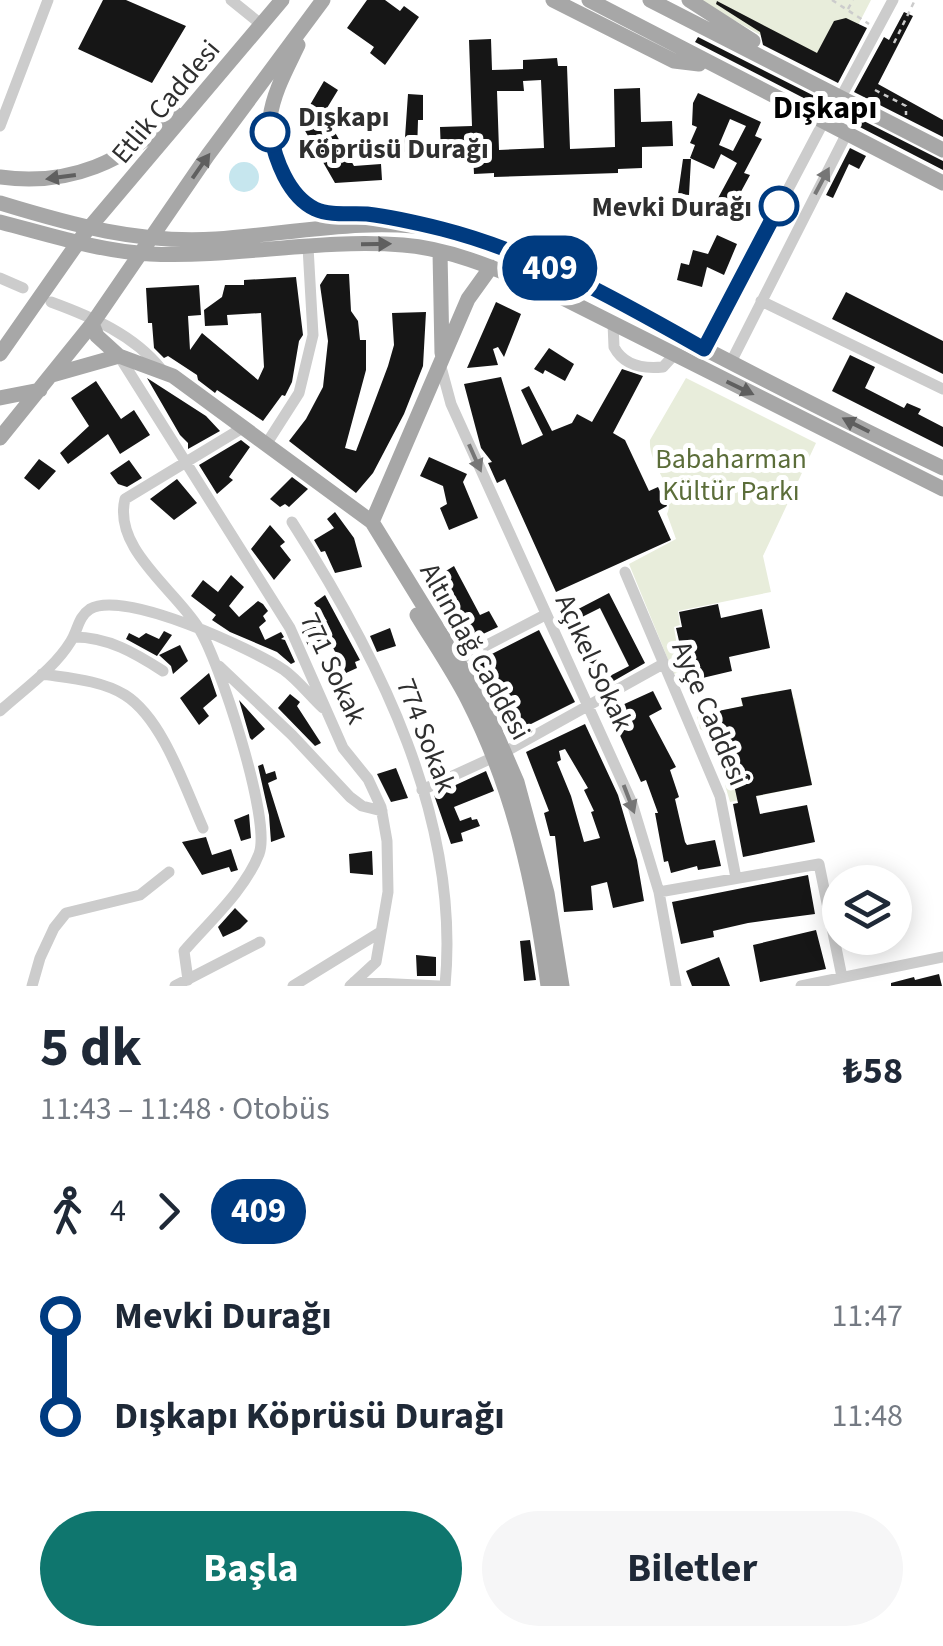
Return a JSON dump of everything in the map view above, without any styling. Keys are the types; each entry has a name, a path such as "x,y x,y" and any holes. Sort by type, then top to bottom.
{"main road":[{"path":"262,25 274,0"},
{"name":"Etlik Caddesi","path":"54,274 282,0"},
{"path":"553,0 674,61 710,65"},
{"path":"589,0 943,183"},
{"path":"650,0 943,150"},
{"path":"689,0 758,44 791,71"},
{"path":"319,7 271,110 272,142 285,178 317,210 370,214 444,230 557,271 943,468"},
{"path":"0,438 92,324 319,7"},
{"path":"0,177 53,179 108,164 154,135 226,68"},
{"path":"0,203 113,235 162,240 279,241 308,247 383,244 440,252 491,267 613,323 943,489"},
{"path":"0,222 97,248 146,254 207,255 372,226 444,230"},
{"path":"440,252 441,368"},
{"path":"372,522 468,298 491,267"},
{"path":"0,332 54,274"},
{"path":"0,354 54,274"},
{"path":"92,324 97,336 119,356"},
{"path":"52,374 119,356"},
{"name":"Altındağ Caddesi","path":"119,356 161,369 372,522 482,701 523,841 540,920 548,986"},
{"path":"0,398 40,390"},
{"name":"Altındağ Caddesi","path":"372,522 383,555 499,754 538,850 562,986"}],"street":[{"path":"0,126 48,0"},
{"path":"230,0 262,25"},
{"path":"841,96 892,0"},
{"path":"704,349 823,123"},
{"path":"731,362 846,135"},
{"path":"763,238 786,250"},
{"path":"267,443 298,393 313,335 308,247"},
{"path":"0,278 23,288"},
{"path":"761,301 943,389"},
{"path":"51,302 120,334 145,350 161,369"},
{"path":"613,323 614,347 628,362 644,369 663,368 674,355"},
{"name":"771 Sokak","path":"119,356 290,628 343,748 368,779 382,811 388,842 388,892 376,962 352,984"},
{"name":"Açıkel Sokak","path":"441,368 451,404 632,803 659,892 676,986"},
{"path":"188,980 184,951 239,886 261,852 257,809 240,734 216,664 198,627 128,539 121,515 125,499 244,427"},
{"name":"774 Sokak","path":"292,522 366,645 422,790 447,896 442,986"},
{"name":"Ayçe Caddesi","path":"625,572 723,804 736,878"},
{"path":"0,711 60,658 81,617 94,606 122,605 198,627 286,671 330,714"},
{"path":"458,660 545,615"},
{"path":"74,637 94,637 121,647 163,671"},
{"path":"216,664 292,735 350,797 362,806 382,811"},
{"path":"422,790 499,754 663,664"},
{"path":"42,674 81,679 121,692 138,705 176,766 203,828"},
{"path":"659,892 819,864 842,977"},
{"path":"32,986 40,958 66,913 140,895 169,872"},
{"path":"293,986 379,934"},
{"path":"175,986 260,942"},
{"path":"801,986 943,957"},
{"path":"352,984 362,980 442,986"}],"path":[{"path":"832,0 877,29"},
{"path":"848,10 853,0"},
{"path":"894,43 915,0"},
{"path":"875,90 906,106 906,131"}],"green space":[{"path":"698,0 871,0 838,64 825,71"},
{"name":"Babaharman Kültür Parkı","path":"686,378 816,443 763,556 771,592 678,611 680,625 674,627 681,671 674,674 629,564 676,539 667,514 669,495 653,459 650,440"},
{"path":"777,691 779,701 794,698 803,740 793,741 797,760 807,759 812,785 730,802 725,785 761,708 718,716 725,739 721,740 700,729 697,716 742,706 741,698"}],"water":[{"path":"244,162 255,166 259,177 255,188 244,192 233,188 229,177 233,166"}],"building":[{"path":"103,0 126,0 186,26 152,83 78,49"},
{"path":"367,0 385,0 400,11 404,6 419,17 385,65 370,53 374,47 347,28"},
{"path":"717,1 817,53 834,21 846,18 867,28 838,83 763,45 760,32 716,4"},
{"path":"904,12 913,16 878,84 943,120 943,137 854,92 884,37 889,40"},
{"path":"698,37 943,161 943,170 695,42"},
{"path":"491,39 492,70 523,69 523,60 557,58 558,66 567,66 570,149 615,147 614,89 640,88 641,122 672,121 673,146 642,147 642,168 618,169 618,173 494,177 494,173 474,174 473,152 441,153 440,127 472,126 469,40","holes":["541,80 544,148 499,150 497,91 524,91 523,81"]},
{"path":"324,81 338,90 324,113 354,166 381,164 382,180 335,183 300,122"},
{"path":"698,93 761,122 755,136 762,139 744,173 750,175 725,221 710,213 737,163 721,154 714,169 690,158 695,145 690,143 697,127 692,125 693,103","holes":["730,119 746,126 733,151 719,145"]},
{"path":"408,94 423,95 417,152 404,152"},
{"path":"850,148 866,156 859,169 849,164 833,198 826,195"},
{"path":"683,159 691,159 689,195 678,194"},
{"path":"717,235 737,244 724,275 707,267 702,287 677,280 681,263 689,265 693,250 708,254"},
{"path":"327,274 349,274 351,311 358,321 360,340 366,340 366,370 345,448 356,451 388,366 394,345 392,313 426,312 423,366 404,414 373,473 356,493 289,441 323,387 328,341 320,285"},
{"path":"296,277 303,335 292,382 263,421 217,390 215,393 197,375 168,356 164,358 154,348 146,288 199,285 201,315 188,316 190,350 202,333 258,380 264,367 261,313 227,315 228,325 205,326 204,310 222,297 225,285"},
{"path":"846,292 943,341 943,374 832,319"},
{"path":"496,302 521,314 504,357 498,347 493,349 498,365 467,368"},
{"path":"549,348 574,364 565,381 545,370 543,374 534,369"},
{"path":"850,355 875,367 865,388 904,408 907,403 921,409 918,414 943,427 943,447 832,391"},
{"path":"622,369 643,376 613,433 625,440 649,491 658,487 667,506 658,511 671,540 556,592 505,479 497,483 488,463 492,462 481,448 464,384 501,377 522,445 543,435 521,390 529,386 552,431 572,423 577,414 592,422"},
{"path":"147,378 206,416 220,431 188,449 188,443"},
{"path":"96,381 121,419 134,410 150,435 120,454 108,434 68,464 60,453 89,426 71,398"},
{"path":"241,440 250,447 229,477 233,480 217,494 199,465"},
{"path":"429,457 467,474 463,482 478,518 449,530 440,508 447,504 443,486 420,476"},
{"path":"39,459 56,471 39,490 24,478"},
{"path":"129,460 142,478 127,487 118,484 110,473"},
{"path":"292,477 308,489 289,507 280,507 270,499"},
{"path":"177,479 197,503 174,520 150,499"},
{"path":"335,512 354,538 362,567 335,573 325,551 321,552 314,540 334,528 327,519"},
{"path":"270,525 285,542 280,546 291,560 274,580 251,549"},
{"path":"454,566 480,615 489,611 498,627 468,641 428,582"},
{"path":"231,575 244,587 229,606 239,617 258,601 263,604 268,611 263,616 266,621 259,627 265,640 281,632 295,662 291,664 277,652 230,632 212,620 216,615 191,596 203,580 218,592"},
{"path":"609,593 645,663 598,690 561,618","holes":["600,608 629,666 606,678 576,620"]},
{"path":"325,595 360,660 355,662 357,668 346,673 328,638 314,645 318,654 313,657 302,632 327,621 314,603"},
{"path":"718,604 721,618 762,609 770,648 729,657 732,671 694,680 691,666 685,667 676,628 682,627 679,612"},
{"path":"390,628 396,646 377,652 370,636"},
{"path":"539,630 575,702 513,733 478,661"},
{"path":"164,631 172,635 157,656 126,639 129,633 139,638 146,633 159,639"},
{"path":"180,645 188,661 173,674 171,666 159,655"},
{"path":"209,673 217,696 203,708 209,716 199,725 180,698"},
{"path":"791,689 812,785 756,796 760,814 807,805 815,842 743,857 733,804 738,803 718,711 743,706 741,698"},
{"path":"653,691 662,709 649,716 676,767 670,770 679,797 675,799 685,842 687,845 715,840 721,866 698,870 697,866 671,873 668,861 664,862 658,813 646,780 641,782 609,711"},
{"path":"290,694 300,702 297,706 321,743 315,746 278,708"},
{"path":"239,700 265,729 252,740 250,738"},
{"path":"585,724 618,795 644,901 613,908 607,882 591,886 593,910 564,912 555,836 550,836 544,813 549,811 526,752","holes":["565,749 588,788 584,790 600,838 584,842 557,762 561,760 559,751"]},
{"path":"263,764 266,774 275,771 277,779 268,783 285,837 271,842 258,766"},
{"path":"396,768 408,798 391,802 377,774"},
{"path":"486,771 494,791 454,807 460,821 471,817 480,826 461,833 463,841 451,844 434,795"},
{"path":"249,814 251,838 241,841 234,820"},
{"path":"206,837 212,855 231,849 238,870 231,872 229,867 202,875 182,842"},
{"path":"372,851 373,875 350,873 349,854"},
{"path":"808,875 815,914 748,923 713,931 714,937 681,944 672,902"},
{"path":"235,908 248,921 223,937 218,927"},
{"path":"816,930 826,969 760,982 753,945"},
{"path":"530,940 536,980 524,981 520,941"},
{"path":"416,955 436,957 436,976 417,976"},
{"path":"719,957 730,986 692,986 686,971"},
{"path":"939,974 942,986 891,986 914,977 915,980"}],"bus line":[{"name":"409","path":"270,132 285,178 317,210 370,214 444,230 525,256 704,349 779,206"}],"place":[{"name":"Dışkapı Köprüsü Durağı","path":"270,132"},
{"name":"Mevki Durağı","path":"779,206"}],"district":[{"name":"Dışkapı","path":"825,107"}]}
